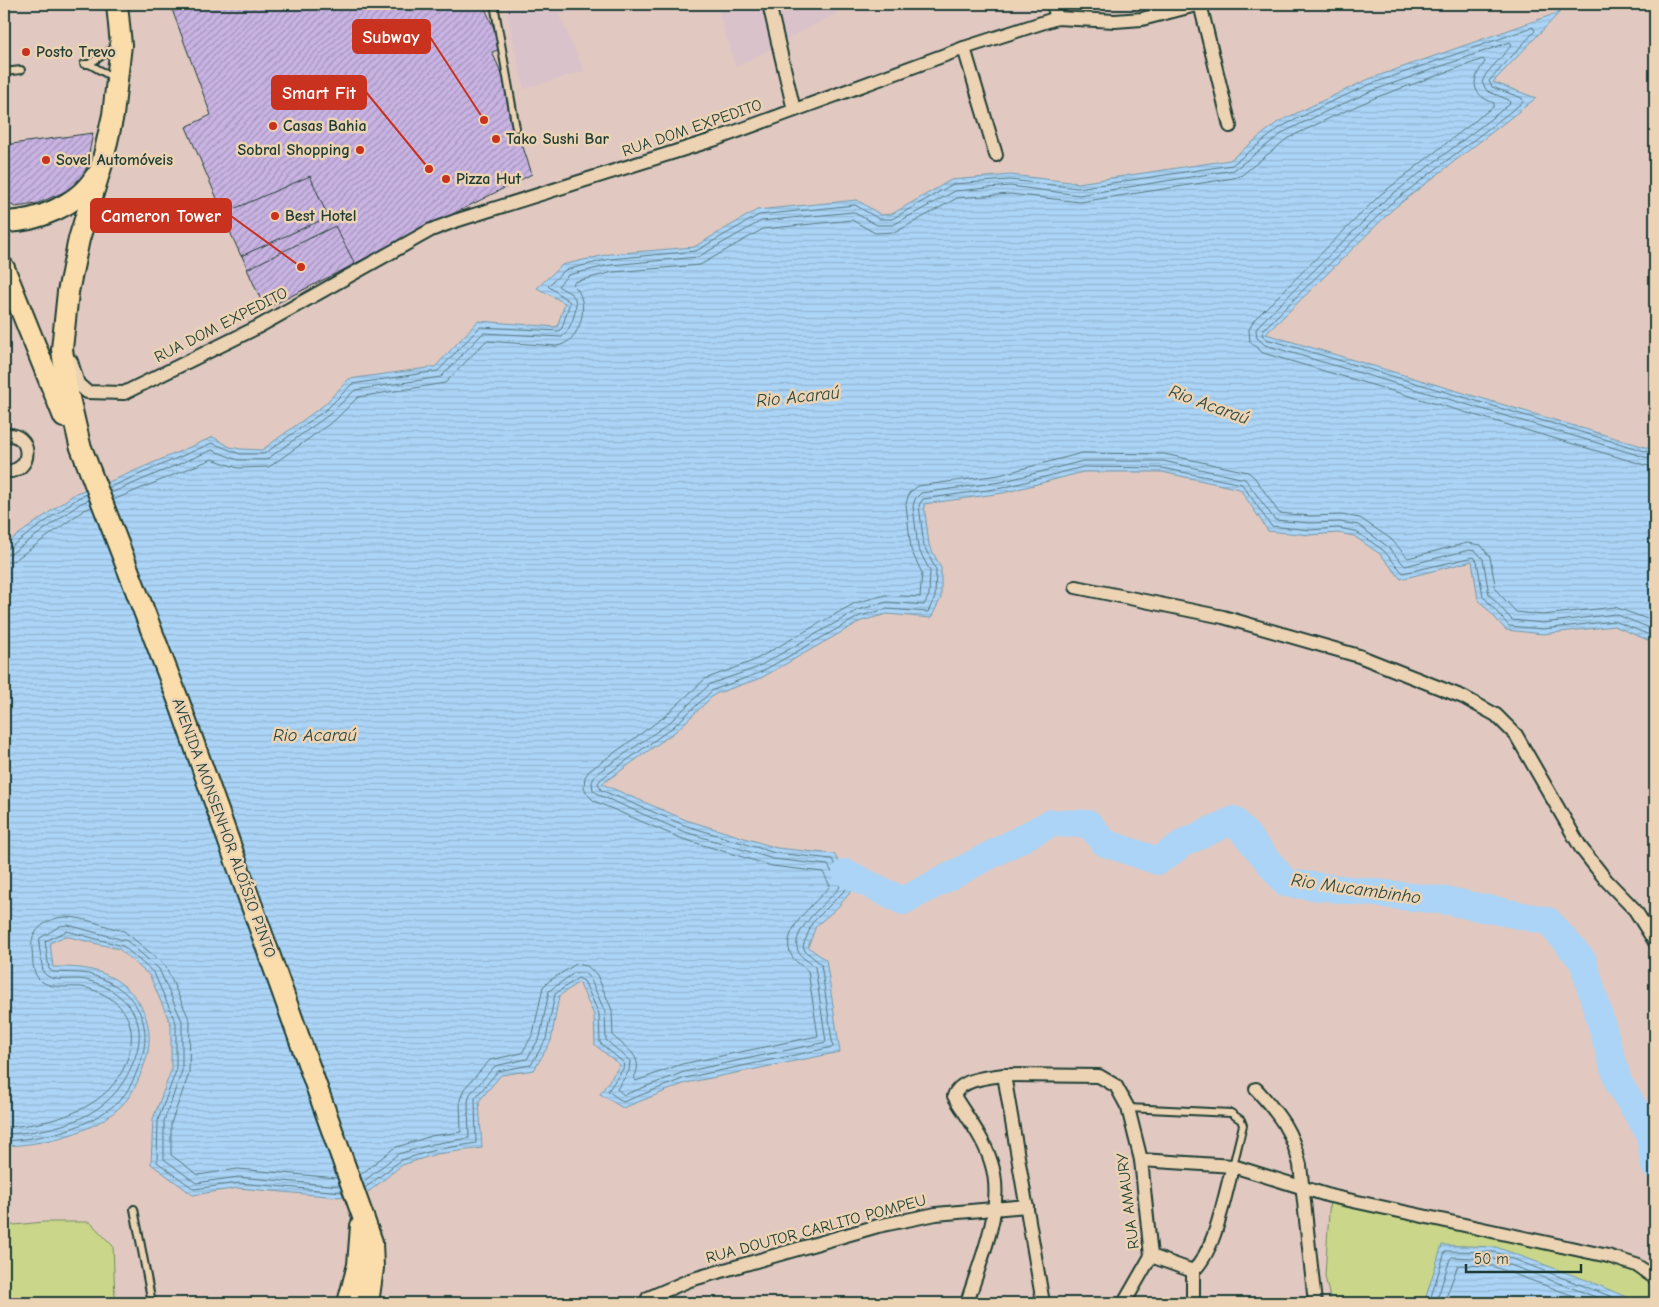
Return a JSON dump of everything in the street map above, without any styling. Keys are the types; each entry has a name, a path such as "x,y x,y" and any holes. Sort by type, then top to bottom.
{"main road":[{"name":"AVENIDA MONSENHOR ALOÍSIO PINTO","path":"80,445 63,369 64,326 68,292 79,239 102,164 113,114 121,45 117,4"},
{"path":"4,222 30,219 61,208 89,186 102,164"},
{"name":"AVENIDA MONSENHOR ALOÍSIO PINTO","path":"4,268 60,408 80,445 179,702 372,1242 373,1255 368,1303"},
{"name":"AVENIDA MONSENHOR ALOÍSIO PINTO","path":"348,1303 358,1265 362,1214"}],"street":[{"path":"770,4 794,110"},
{"path":"1053,4 1057,18"},
{"path":"1200,4 1230,126"},
{"name":"RUA DOM EXPEDITO","path":"64,326 78,384 87,392 124,392 256,328 432,230 716,139 964,48 1057,18 1142,19 1200,4"},
{"path":"964,48 996,155"},
{"path":"4,435 16,435 22,439 27,450 25,462 22,466 11,472 4,471"},
{"path":"1076,587 1223,617 1359,656 1463,697 1496,715 1520,741 1581,848 1606,880 1635,910 1655,942"},
{"path":"1004,1075 1044,1303"},
{"name":"RUA AMAURY","path":"996,1208 992,1163 983,1144 954,1096 960,1086 1004,1075 1099,1076 1116,1086 1128,1108 1141,1160 1151,1256 1124,1303"},
{"path":"1256,1089 1278,1113 1290,1132 1300,1165 1315,1303"},
{"path":"1141,1160 1233,1166 1301,1188 1608,1256 1636,1265 1655,1278"},
{"path":"1193,1303 1193,1271 1200,1265 1208,1250 1233,1166"},
{"name":"RUA DOUTOR CARLITO POMPEU","path":"650,1301 690,1280 878,1226 936,1214 1027,1206"},
{"path":"967,1303 996,1208"},
{"path":"1151,1256 1193,1271"}],"lane":[{"path":"494,4 516,128"},
{"path":"117,80 86,64 121,45"},
{"path":"4,72 21,70"},
{"path":"1128,1108 1232,1113 1236,1115 1243,1125 1233,1166"},
{"path":"134,1209 152,1303"}],"shaded area":[{"path":"505,4 598,4 559,15 584,71 524,89"},
{"path":"716,4 854,4 736,67"}],"green space":[{"path":"1330,1196 1608,1256 1655,1278 1655,1303 1331,1303 1325,1276"},
{"path":"44,1222 90,1222 113,1246 115,1300 111,1303 4,1303 4,1226"}],"water":[{"name":"Rio Acaraú","path":"1560,12 1493,82 1536,98 1393,209 1266,334 1655,450 1655,643 1614,626 1543,634 1506,630 1478,599 1472,561 1401,579 1380,554 1354,536 1338,533 1310,535 1268,531 1240,489 1162,472 1083,472 1003,493 924,504 929,545 941,568 941,598 931,618 887,614 861,621 761,678 715,694 676,731 602,784 686,820 777,848 834,854 854,888 837,908 816,926 808,947 826,960 840,1052 686,1083 623,1108 600,1094 620,1065 595,1045 594,1015 579,982 559,996 551,1041 534,1070 501,1075 479,1101 482,1148 436,1154 402,1165 367,1193 338,1197 238,1188 193,1195 151,1164 153,1119 171,1071 171,1025 150,976 119,949 65,936 50,943 53,967 83,968 104,974 119,982 131,992 140,1005 146,1019 149,1034 148,1051 143,1068 132,1092 127,1100 112,1114 84,1130 68,1136 35,1143 4,1146 4,545 76,493 111,481 213,437 230,447 262,450 324,405 349,379 435,367 478,321 557,327 565,303 537,288 562,265 610,254 694,247 757,210 857,200 881,215 892,214 951,180 1011,175 1078,183 1230,160 1278,122 1369,79"},
{"path":"1442,1245 1496,1247 1589,1281 1640,1303 1424,1303"}],"building":[{"name":"Sobral Shopping","path":"170,4 483,4 503,48 492,52 512,97 508,102 532,174 265,309 186,127 211,115"},
{"name":"Sovel Automóveis","path":"93,133 85,174 78,186 36,204 15,207 4,201 4,145"},
{"name":"Best Hotel","path":"310,176 328,217 241,256 222,214"},
{"path":"335,226 355,264 265,309 247,269"}],"waterway":[{"name":"Rio Mucambinho","path":"846,873 903,901 1051,823 1089,824 1105,843 1158,861 1185,842 1234,820 1286,883 1448,901 1548,921 1583,961 1619,1084 1649,1132 1655,1166"}],"place":[{"name":"Posto Trevo","path":"26,52"},
{"name":"Subway","path":"484,120"},
{"name":"Casas Bahia","path":"273,126"},
{"name":"Tako Sushi Bar","path":"496,139"},
{"name":"Sobral Shopping","path":"360,150"},
{"name":"Sovel Automóveis","path":"46,160"},
{"name":"Smart Fit","path":"429,169"},
{"name":"Pizza Hut","path":"446,179"},
{"name":"Best Hotel","path":"275,216"},
{"name":"Cameron Tower","path":"301,267"}]}
